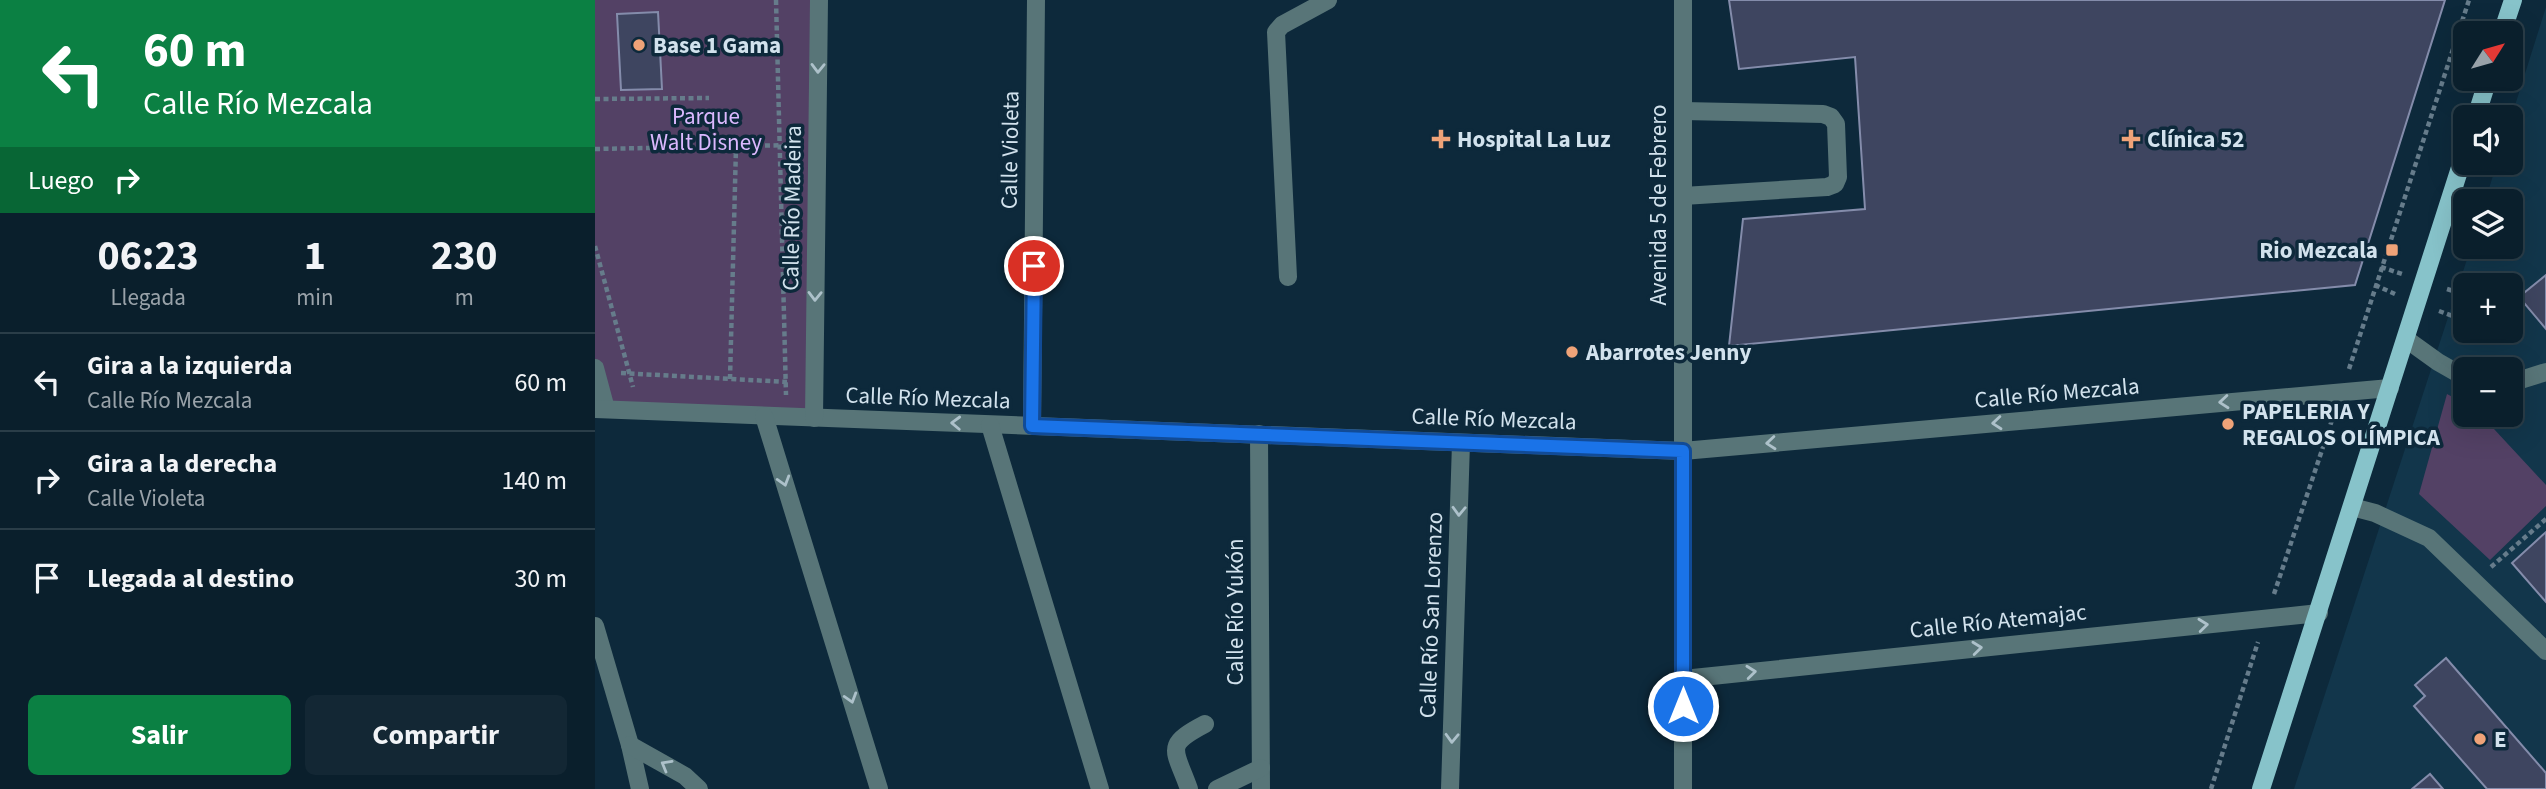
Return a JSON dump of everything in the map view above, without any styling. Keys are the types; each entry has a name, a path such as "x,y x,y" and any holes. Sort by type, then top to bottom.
{"main road":[{"path":"2506,21 2513,0"},
{"path":"2261,789 2458,175"}],"street":[{"name":"Calle Río Madeira","path":"814,418 819,0"},
{"name":"Calle Violeta","path":"1032,426 1036,0"},
{"path":"1288,277 1276,32 1282,25 1328,0"},
{"name":"Avenida 5 de Febrero","path":"1682,789 1683,0"},
{"path":"1683,111 1823,114 1831,117 1836,124 1838,177 1835,184 1827,187 1683,196"},
{"path":"2406,339 2453,371"},
{"path":"596,370 601,409"},
{"path":"2523,379 2546,372"},
{"name":"Calle Río Mezcala","path":"601,409 1683,451 2390,388"},
{"path":"764,416 879,789"},
{"path":"990,425 1100,789"},
{"name":"Calle Río Yukón","path":"1259,435 1261,789"},
{"name":"Calle Río San Lorenzo","path":"1450,789 1461,443"},
{"path":"2352,507 2375,513 2429,538 2546,651"},
{"name":"Calle Río Atemajac","path":"1683,678 2319,613"},
{"path":"595,626 640,789"},
{"path":"1189,789 1178,756 1177,743 1205,724"},
{"path":"630,745 685,776 699,789"},
{"path":"1217,789 1261,768"}],"path":[{"path":"776,0 787,417"},
{"path":"595,99 709,97"},
{"path":"595,149 817,144"},
{"path":"730,379 736,146"},
{"path":"595,246 640,411"},
{"path":"2381,266 2375,286 2417,303"},
{"path":"596,370 814,383"},
{"path":"2475,582 2546,520"}],"shaded area":[{"path":"2546,7 2546,789 2294,789 2453,302 2453,343 2523,343 2523,273 2463,273 2467,259 2523,259 2523,189 2489,189 2493,175 2523,175 2523,105 2515,105 2520,91 2523,91 2523,80"}],"green space":[{"name":"Parque Walt Disney","path":"595,0 819,0 814,418 606,409 595,368"},
{"path":"2447,394 2453,397 2453,427 2492,427 2546,485 2546,506 2490,560 2419,494"}],"building":[{"name":"Clínica 52","path":"1729,0 2445,0 2355,285 1729,346 1743,219 1865,209 1855,57 1739,69"},
{"name":"Base 1 Gama","path":"658,12 662,89 621,90 617,14"},
{"path":"2546,275 2546,329 2523,302 2523,294"},
{"path":"2546,532 2546,602 2512,563"},
{"name":"E","path":"2446,658 2546,773 2546,789 2487,789 2414,706 2425,696 2415,685"},
{"path":"2430,774 2443,789 2412,789"}],"place":[{"name":"Base 1 Gama","path":"639,45"},
{"name":"Hospital La Luz","path":"1441,139"},
{"name":"Clínica 52","path":"2131,139"},
{"name":"Rio Mezcala","path":"2392,250"},
{"name":"Abarrotes Jenny","path":"1572,352"},
{"name":"PAPELERIA Y REGALOS OLÍMPICA","path":"2228,424"},
{"name":"E","path":"2480,739"}],"route":[{"path":"1034,266 1032,426 1683,451 1683,706"}]}
